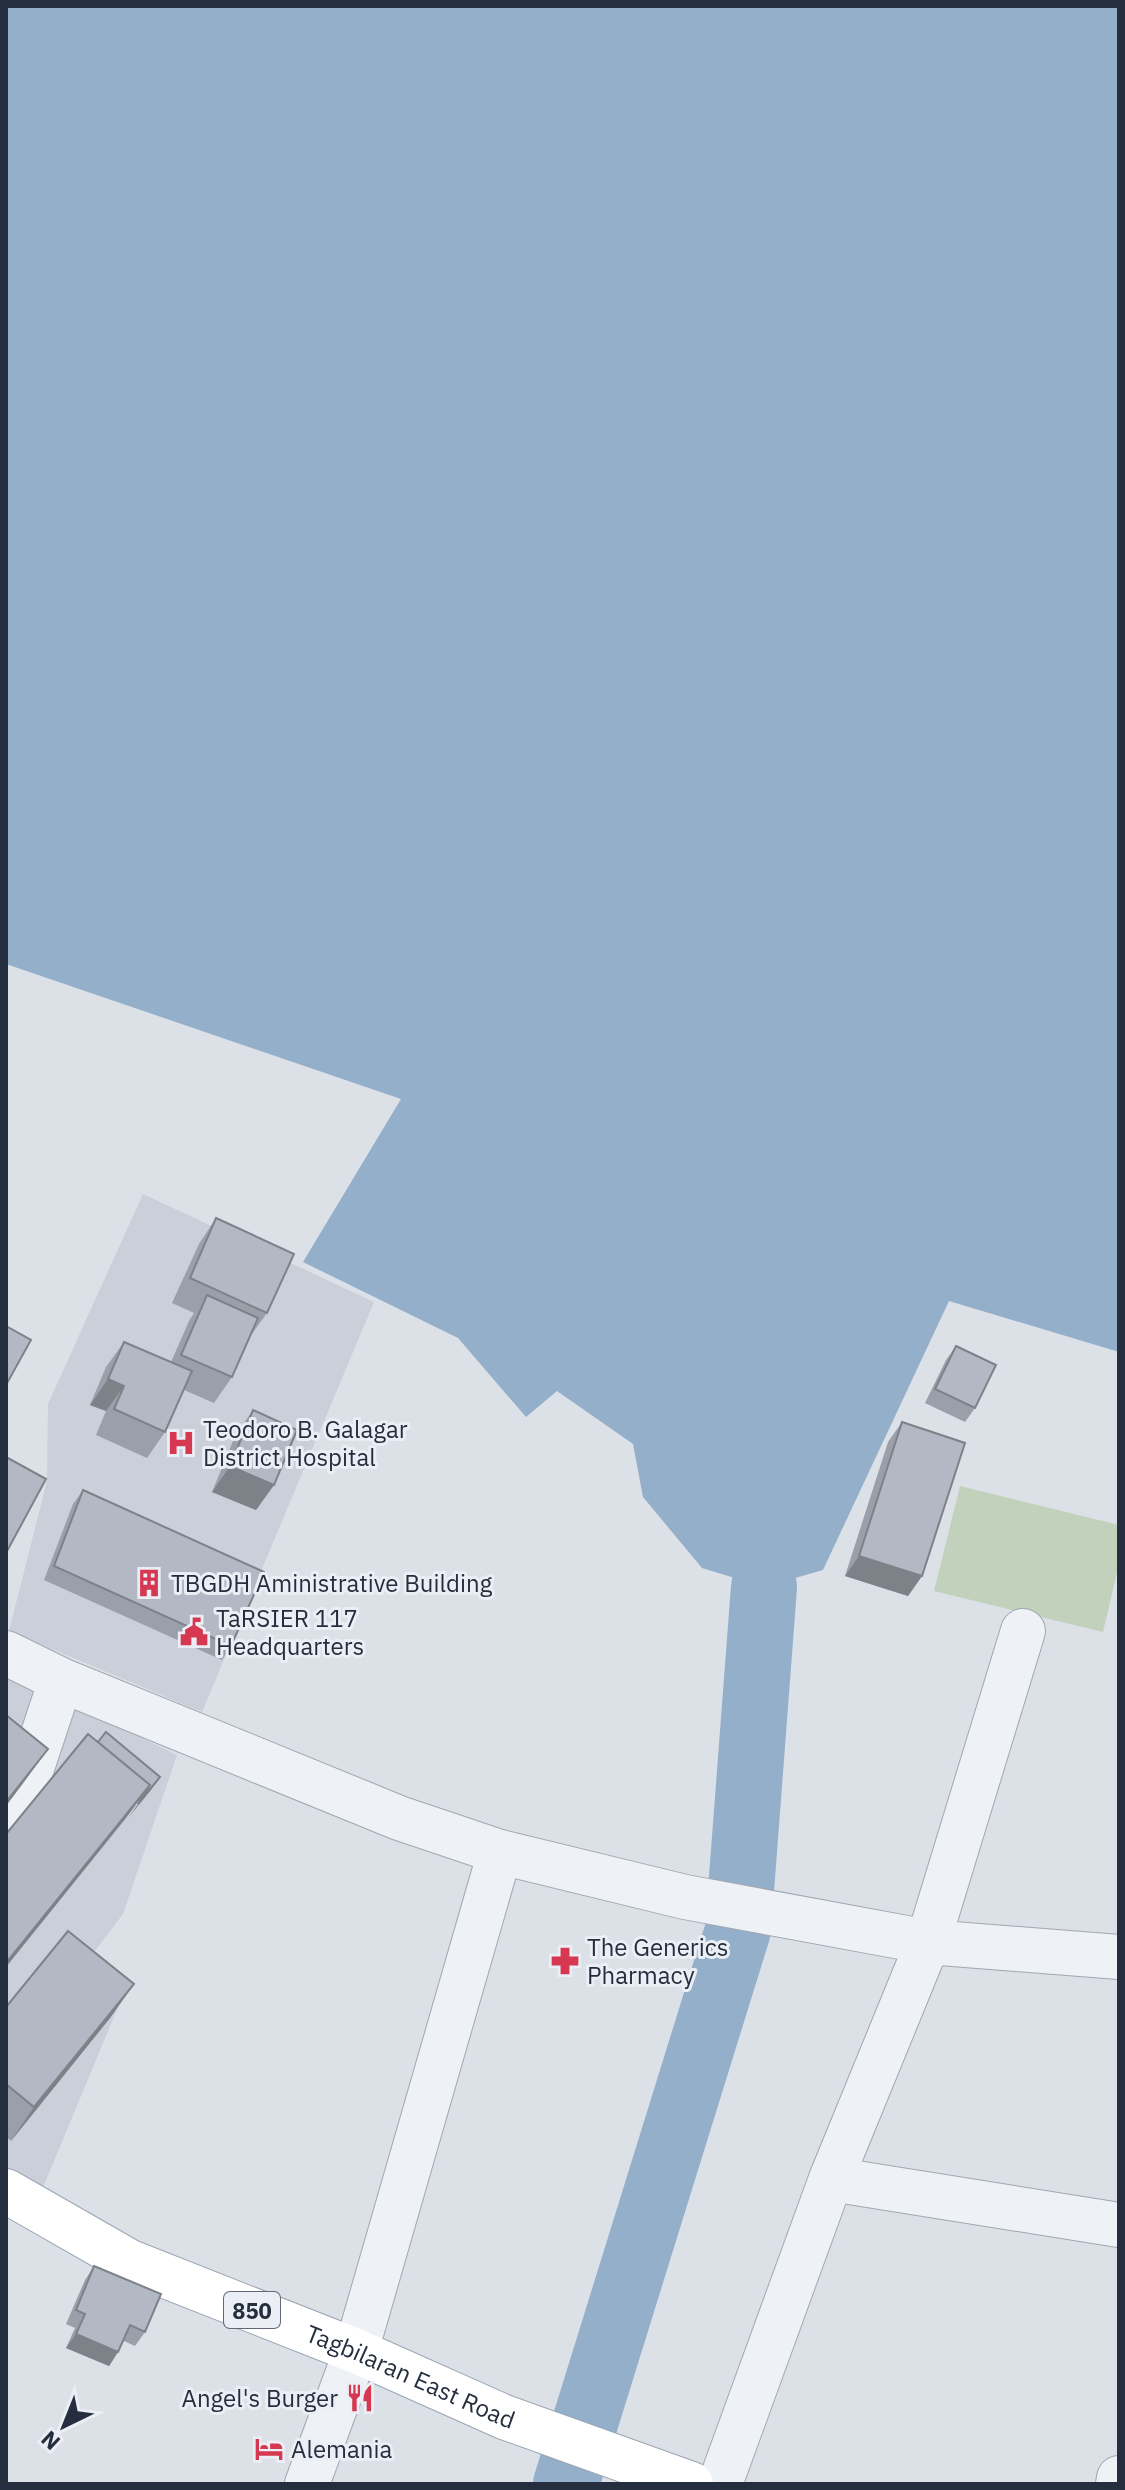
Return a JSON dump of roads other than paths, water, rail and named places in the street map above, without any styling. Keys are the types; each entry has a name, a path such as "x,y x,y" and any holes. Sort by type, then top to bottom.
{"main road":[{"name":"Tagbilaran East Road","path":"6,2191 130,2262 356,2351 504,2417 691,2484"}],"street":[{"path":"720,2484 831,2179 928,1942 1023,1631"},
{"path":"6,1653 61,1680 399,1818 500,1852 685,1897 928,1942 1119,1957"},
{"path":"6,1824 19,1807 61,1680"},
{"path":"307,2484 356,2351 500,1852"},
{"path":"831,2179 1119,2225"}],"water":[{"path":"6,6 1119,6 1119,1352 949,1301 823,1570 764,1587 702,1568 643,1497 633,1444 557,1391 526,1417 458,1338 303,1262 401,1099 6,964"}],"waterway":[{"path":"566,2484 738,1930 764,1587"}],"place":[{"name":"Teodoro B. Galagar District Hospital","path":"181,1443"},
{"name":"TBGDH Aministrative Building","path":"149,1583"},
{"name":"TaRSIER 117 Headquarters","path":"194,1632"},
{"name":"The Generics Pharmacy","path":"565,1961"},
{"name":"Angel's Burger","path":"360,2398"},
{"name":"Alemania","path":"269,2449"}]}
